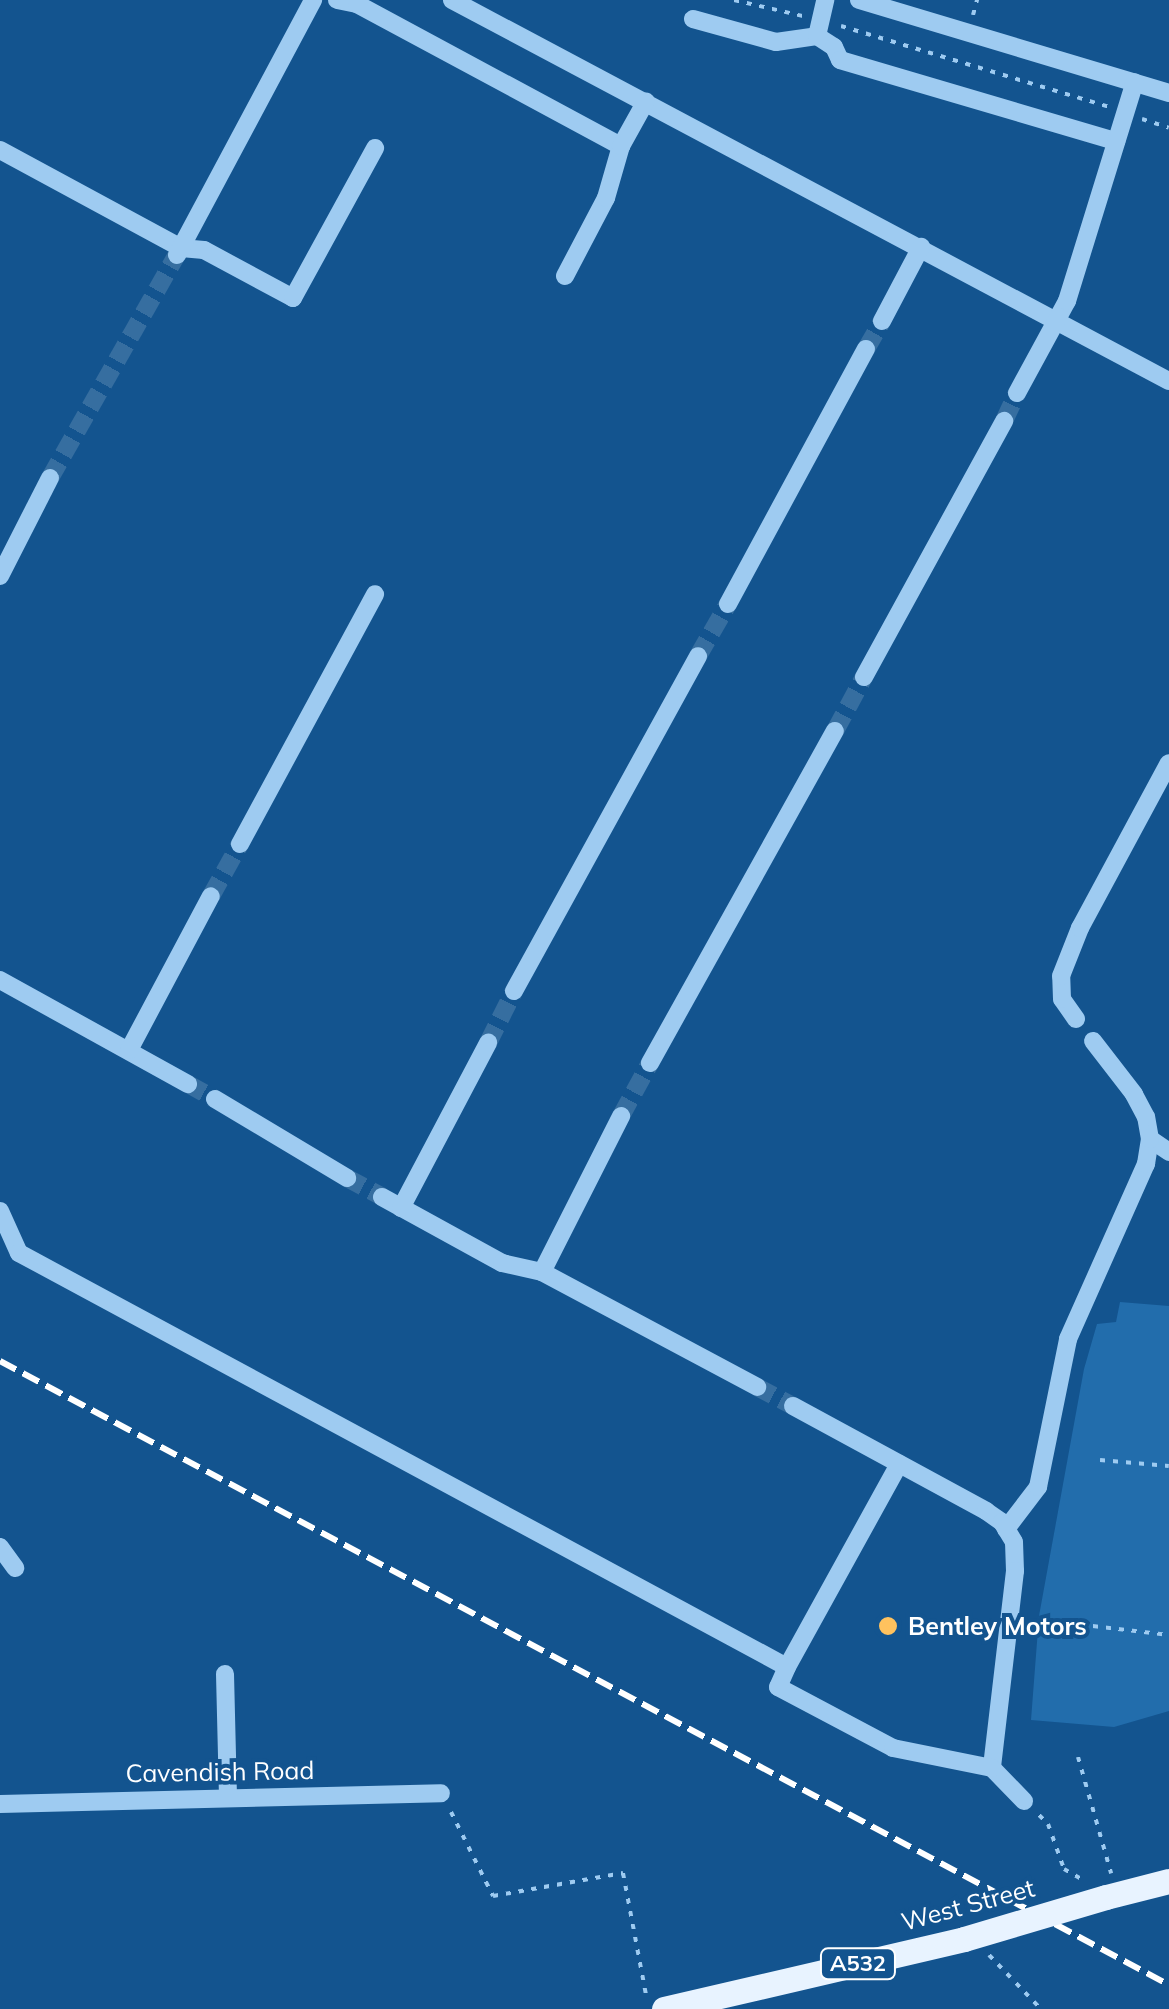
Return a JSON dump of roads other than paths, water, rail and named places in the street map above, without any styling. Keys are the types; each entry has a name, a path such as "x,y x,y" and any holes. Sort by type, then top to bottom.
{"main road":[{"name":"West Street","path":"664,2009 964,1938 1169,1881"}],"street":[{"path":"178,252 313,0"},
{"path":"336,0 357,4 621,146"},
{"path":"452,0 1169,381"},
{"path":"818,28 825,0"},
{"path":"859,0 1169,94"},
{"path":"693,19 776,42 818,28"},
{"path":"818,28 840,60 1116,141"},
{"path":"1018,394 1059,322 1135,82"},
{"path":"566,276 606,198 621,146 646,101"},
{"path":"0,150 178,252 204,250 293,298 375,148"},
{"path":"882,321 922,247"},
{"path":"728,604 866,349"},
{"path":"864,678 1004,421"},
{"path":"0,576 50,478"},
{"path":"240,844 375,594"},
{"path":"514,991 698,656"},
{"path":"650,1063 834,731"},
{"path":"1076,1019 1062,998 1061,976 1080,928 1169,763"},
{"path":"130,1050 211,896"},
{"path":"0,980 188,1084"},
{"path":"1006,1529 1038,1487 1068,1339 1146,1164 1150,1138 1134,1094 1092,1042"},
{"path":"402,1208 488,1043"},
{"path":"215,1099 347,1178"},
{"path":"542,1272 621,1116"},
{"path":"1150,1138 1169,1152"},
{"path":"382,1197 502,1263 542,1272 757,1387"},
{"path":"0,1211 19,1253 787,1667"},
{"path":"792,1406 986,1511 1014,1542 1015,1571 992,1768"},
{"path":"899,1464 778,1687 893,1748 992,1768 1024,1801"},
{"path":"0,1547 15,1568"},
{"path":"225,1674 228,1796"},
{"name":"Cavendish Road","path":"0,1804 441,1793"}],"tunnel":[{"path":"50,478 176,256"},
{"path":"866,349 882,321"},
{"path":"1004,421 1017,393"},
{"path":"698,656 728,604"},
{"path":"835,731 864,677"},
{"path":"211,896 240,844"},
{"path":"488,1043 514,991"},
{"path":"621,1116 650,1063"},
{"path":"188,1084 215,1099"},
{"path":"347,1178 382,1197"},
{"path":"757,1387 793,1406"}],"railway":[{"path":"0,1361 1169,1985"}],"place":[{"name":"Bentley Motors","path":"888,1626"}]}
